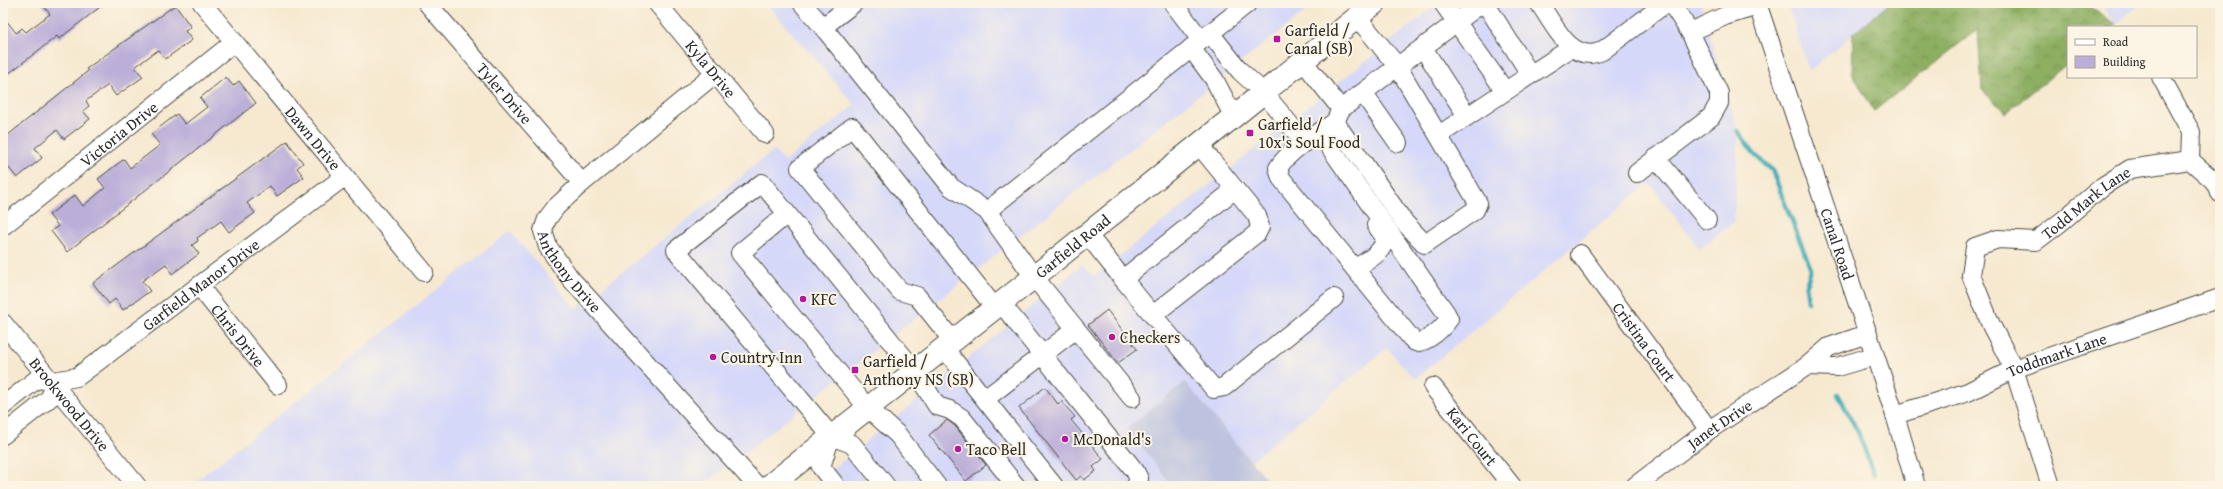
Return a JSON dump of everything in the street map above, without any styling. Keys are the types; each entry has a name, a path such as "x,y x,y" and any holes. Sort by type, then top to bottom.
{"main road":[{"name":"Garfield Road","path":"768,486 1034,277 1375,3"}],"street":[{"name":"Dawn Drive","path":"202,3 344,177 424,272"},
{"name":"Tyler Drive","path":"427,3 582,183"},
{"name":"Kyla Drive","path":"657,3 765,134"},
{"path":"802,3 823,27 951,187 987,211 1034,277 1132,398"},
{"path":"823,27 854,3"},
{"path":"1173,3 1201,40 1240,71 1264,93 1306,143"},
{"path":"987,211 1248,3"},
{"path":"1443,3 1505,91"},
{"path":"1320,133 1449,319 1446,324 1424,342 1415,342 1281,178 1278,168 1282,161 1320,133 1363,93 1482,3"},
{"path":"1485,3 1530,74"},
{"path":"1539,3 1571,48 1582,54 1592,55 1602,51 1662,6 1669,4 1675,9 1690,32 1719,93 1719,103 1711,117 1637,173"},
{"path":"1690,32 1725,16 1758,5"},
{"name":"Canal Road","path":"1758,5 1874,356 1895,415 1916,486"},
{"path":"1303,61 1404,222 1426,244 1475,210 1478,203 1398,66 1357,17"},
{"path":"1201,40 1214,79 1234,117"},
{"name":"Victoria Drive","path":"3,226 234,42"},
{"path":"1423,48 1466,116"},
{"path":"1439,135 1571,48"},
{"name":"Anthony Drive","path":"716,73 582,183 556,207 547,219 544,231 548,247 570,278 757,486"},
{"path":"2163,78 2191,132 2190,160 2214,181 2220,193"},
{"path":"1363,93 1398,143"},
{"path":"1054,486 986,400 917,296 900,291 800,168 852,127 998,305 1043,355 1135,471 1139,479 1136,486"},
{"path":"1153,315 1257,233 1260,222 1199,145"},
{"path":"1338,158 1338,175 1385,238 1384,245 1380,252 1354,269"},
{"path":"1656,158 1707,220"},
{"name":"Todd Mark Lane","path":"2014,369 1991,325 1971,275 1975,247 1998,239 2036,241 2103,186 2130,169 2190,160"},
{"name":"Garfield Manor Drive","path":"3,406 37,379 52,381 77,377 344,177"},
{"path":"886,486 852,444 831,436 676,250 762,183 915,371 937,406 950,410 962,418 1016,486"},
{"path":"1123,279 1234,190"},
{"path":"787,214 740,253 868,408 898,435 937,486"},
{"path":"1087,234 1208,384 1214,389 1224,387 1334,298"},
{"name":"Cristina Court","path":"1580,254 1709,430"},
{"name":"Chris Drive","path":"199,286 278,385"},
{"name":"Toddmark Lane","path":"1895,415 1968,392 2014,369 2219,300"},
{"name":"Brookwood Drive","path":"3,323 137,486"},
{"path":"986,400 1076,329"},
{"name":"Janet Drive","path":"1635,486 1709,430 1807,366 1829,347 1867,334"},
{"path":"1807,366 1837,367 1874,356"},
{"path":"2014,369 2051,486"},
{"path":"3,435 51,396 52,381"},
{"name":"Kari Court","path":"1433,387 1512,486"},
{"path":"831,436 821,467 836,486"}],"shaded area":[{"path":"766,3 1316,3 702,486 190,486 510,231 576,309 774,150 784,162 855,105"},
{"path":"1439,3 1700,3 1738,131 1734,222 1700,249 1649,183 1415,379 1387,348 1251,461 1185,383 1170,483 1167,486 812,486 1082,265 1094,276"},
{"path":"1787,3 1890,3 1809,71"},
{"path":"2100,3 2142,3 2116,24"},
{"path":"1185,382 1272,486 1167,486 1170,483 1127,428"}],"green space":[{"path":"1890,3 2084,3 2116,24 2114,26 2067,26 2067,64 2006,113 1982,90 1978,29 1874,111 1852,73 1853,34"}],"building":[{"path":"41,3 105,3 59,39 57,36 3,78 3,16 16,33 22,28 26,32 50,14"},
{"path":"175,5 191,27 185,31 192,40 165,59 158,50 135,67 143,77 116,96 108,85 86,101 89,106 83,111 90,119 64,139 57,130 35,148 42,158 17,178 9,168 3,172 3,139 88,71 86,69"},
{"path":"226,77 233,86 239,81 256,103 67,252 51,231 58,226 49,215 75,195 83,206 105,188 98,179 124,159 130,168 160,145 151,134 177,114 185,124 207,107 200,98"},
{"path":"287,141 303,163 297,168 304,177 277,196 270,186 247,203 255,213 229,232 221,221 197,238 198,241 192,245 199,254 172,274 166,264 142,281 150,291 123,310 115,299 109,304 93,283"},
{"name":"Checkers","path":"1107,310 1137,349 1118,363 1088,325"},
{"name":"McDonald's","path":"1045,387 1058,404 1061,401 1075,417 1071,420 1103,459 1093,467 1096,471 1084,480 1081,476 1076,480 1019,408"},
{"name":"Taco Bell","path":"947,420 955,426 986,465 966,481 929,435"}],"waterway":[{"path":"1738,131 1755,155 1772,170 1811,269 1806,286 1808,302"},
{"path":"1838,394 1858,432 1874,475"}],"place":[{"name":"Garfield / Canal (SB)","path":"1277,39"},
{"name":"Garfield / 10x's Soul Food","path":"1250,133"},
{"name":"KFC","path":"803,299"},
{"name":"Checkers","path":"1112,337"},
{"name":"Country Inn","path":"713,357"},
{"name":"Garfield / Anthony NS (SB)","path":"855,370"},
{"name":"McDonald's","path":"1065,439"},
{"name":"Taco Bell","path":"958,449"}]}
